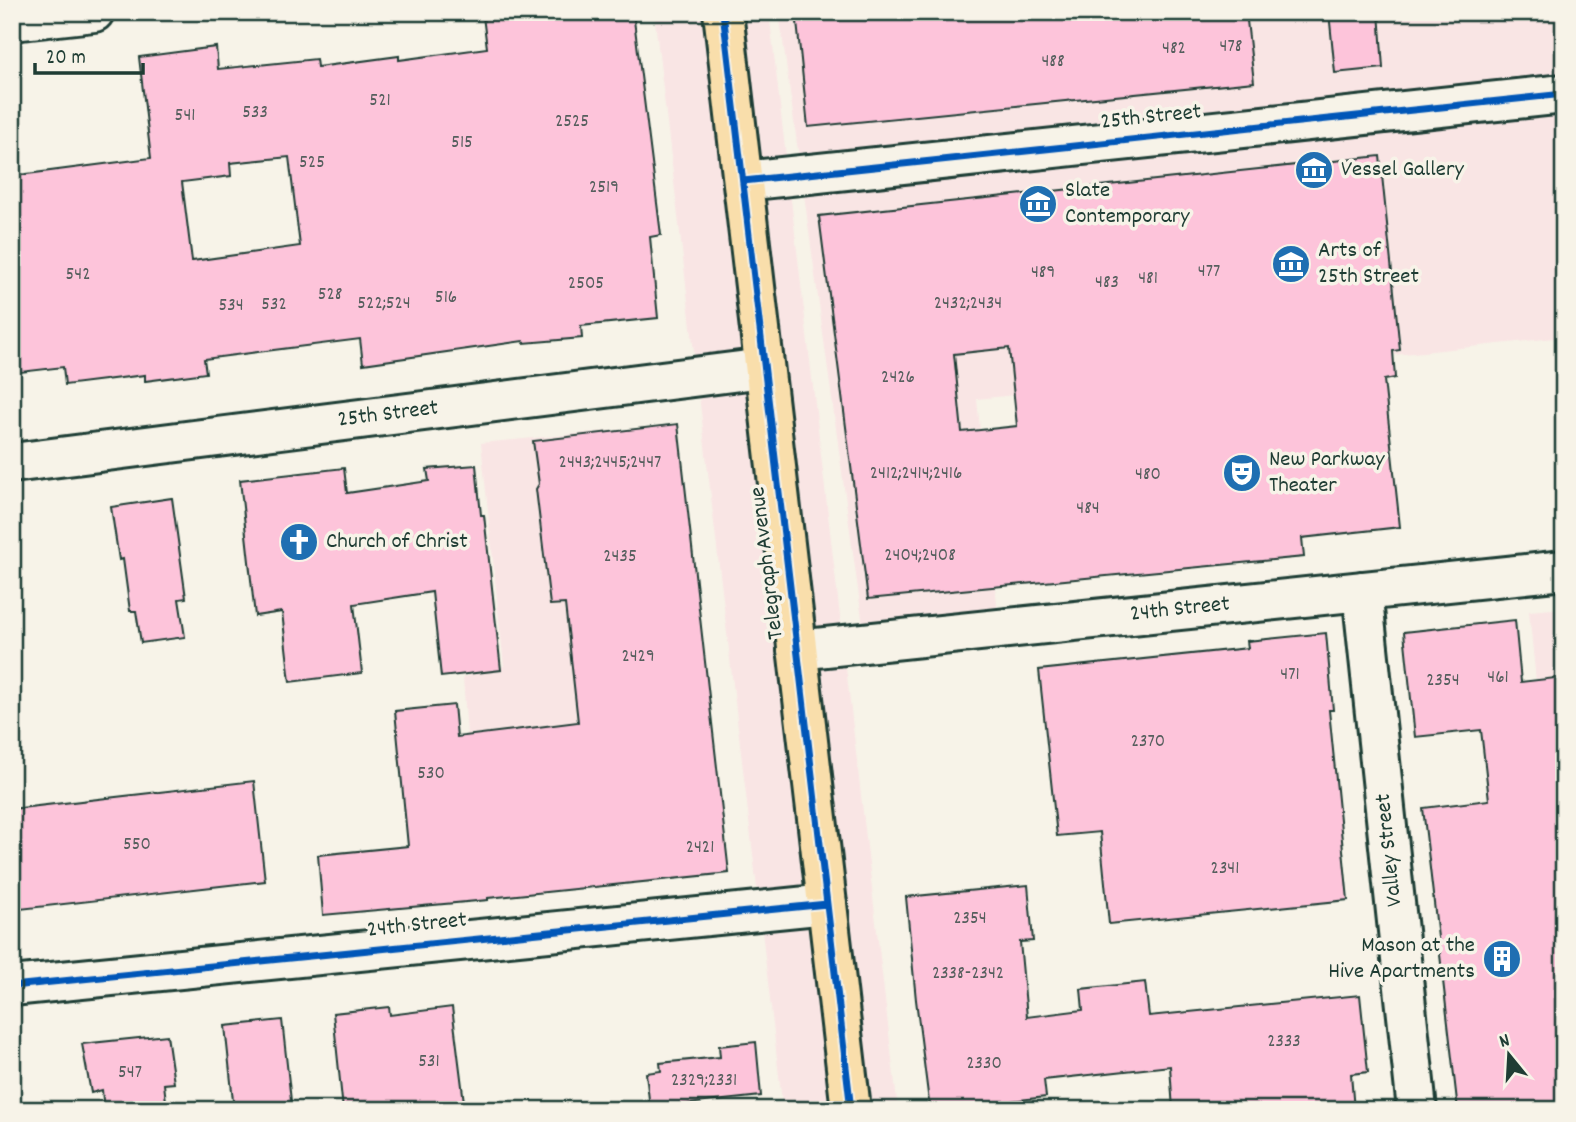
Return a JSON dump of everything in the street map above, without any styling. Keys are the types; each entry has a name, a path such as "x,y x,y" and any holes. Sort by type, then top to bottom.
{"main road":[{"name":"Telegraph Avenue","path":"723,12 850,1110"}],"street":[{"path":"12,21 94,12"},
{"name":"25th Street","path":"743,181 1564,94"},
{"name":"25th Street","path":"12,463 765,368"},
{"name":"24th Street","path":"797,650 1564,570"},
{"name":"Valley Street","path":"1362,591 1417,1110"},
{"name":"24th Street","path":"12,986 827,904"}],"shaded area":[{"path":"654,12 769,12 898,1110 783,1110"},
{"path":"779,12 1564,12 1564,337 977,399 998,614 863,626"},
{"path":"678,424 711,710 467,735 463,677 504,666 481,443"},
{"path":"1564,608 1564,791 1547,793 1529,611"}],"building":[{"path":"512,12 633,12 661,235 650,237 658,318 581,326 582,338 523,341 363,364 360,339 204,359 206,373 145,381 145,375 65,385 63,367 12,373 12,176 151,158 139,57 216,47 218,69 316,59 317,67 399,56 399,60 487,48 483,16","holes":["289,157 300,246 192,261 182,182 231,176 230,163"]},
{"path":"796,12 1246,12 1254,82 808,127"},
{"path":"1329,12 1379,12 1383,68 1335,73"},
{"path":"1380,156 1400,350 1393,351 1395,378 1384,380 1400,527 1302,538 1304,557 868,599 819,216","holes":["1009,348 1017,426 962,432 954,354"]},
{"path":"678,424 729,873 323,915 318,855 408,846 395,711 454,705 457,737 578,722 565,604 550,605 533,441"},
{"path":"476,465 501,670 441,677 432,592 354,604 362,673 290,682 282,612 255,616 240,480 344,468 347,493 429,481 427,469"},
{"path":"172,498 186,598 179,599 185,637 141,643 136,611 130,611 123,559 119,560 111,507"},
{"name":"Mason at the Hive Apartments","path":"1515,620 1521,682 1564,677 1564,1110 1458,1110 1423,808 1489,800 1481,730 1415,737 1404,632"},
{"path":"1326,633 1333,710 1329,710 1348,900 1109,924 1100,832 1057,836 1039,670 1248,648 1247,641"},
{"path":"254,781 265,881 12,910 12,809"},
{"path":"1028,885 1033,941 1020,942 1027,1017 1083,1010 1081,989 1145,982 1149,1016 1360,995 1368,1072 1351,1074 1354,1110 1173,1110 1170,1066 1044,1080 1046,1097 930,1110 906,897"},
{"path":"389,1007 390,1015 452,1007 465,1110 343,1110 333,1013"},
{"path":"282,1020 292,1110 234,1110 225,1026"},
{"path":"167,1035 174,1083 164,1084 167,1110 104,1110 102,1090 91,1093 82,1044"},
{"path":"756,1042 761,1096 650,1108 646,1073 661,1071 660,1063 720,1057 719,1046"}],"cycle path":[{"path":"723,12 851,1110"},
{"path":"743,181 1564,94"},
{"path":"12,986 827,904"}],"place":[{"name":"Vessel Gallery","path":"1314,170"},
{"name":"Slate Contemporary","path":"1038,204"},
{"name":"Arts of 25th Street","path":"1291,264"},
{"name":"New Parkway Theater","path":"1242,473"},
{"name":"Church of Christ","path":"299,542"},
{"name":"Mason at the Hive Apartments","path":"1502,959"}]}
